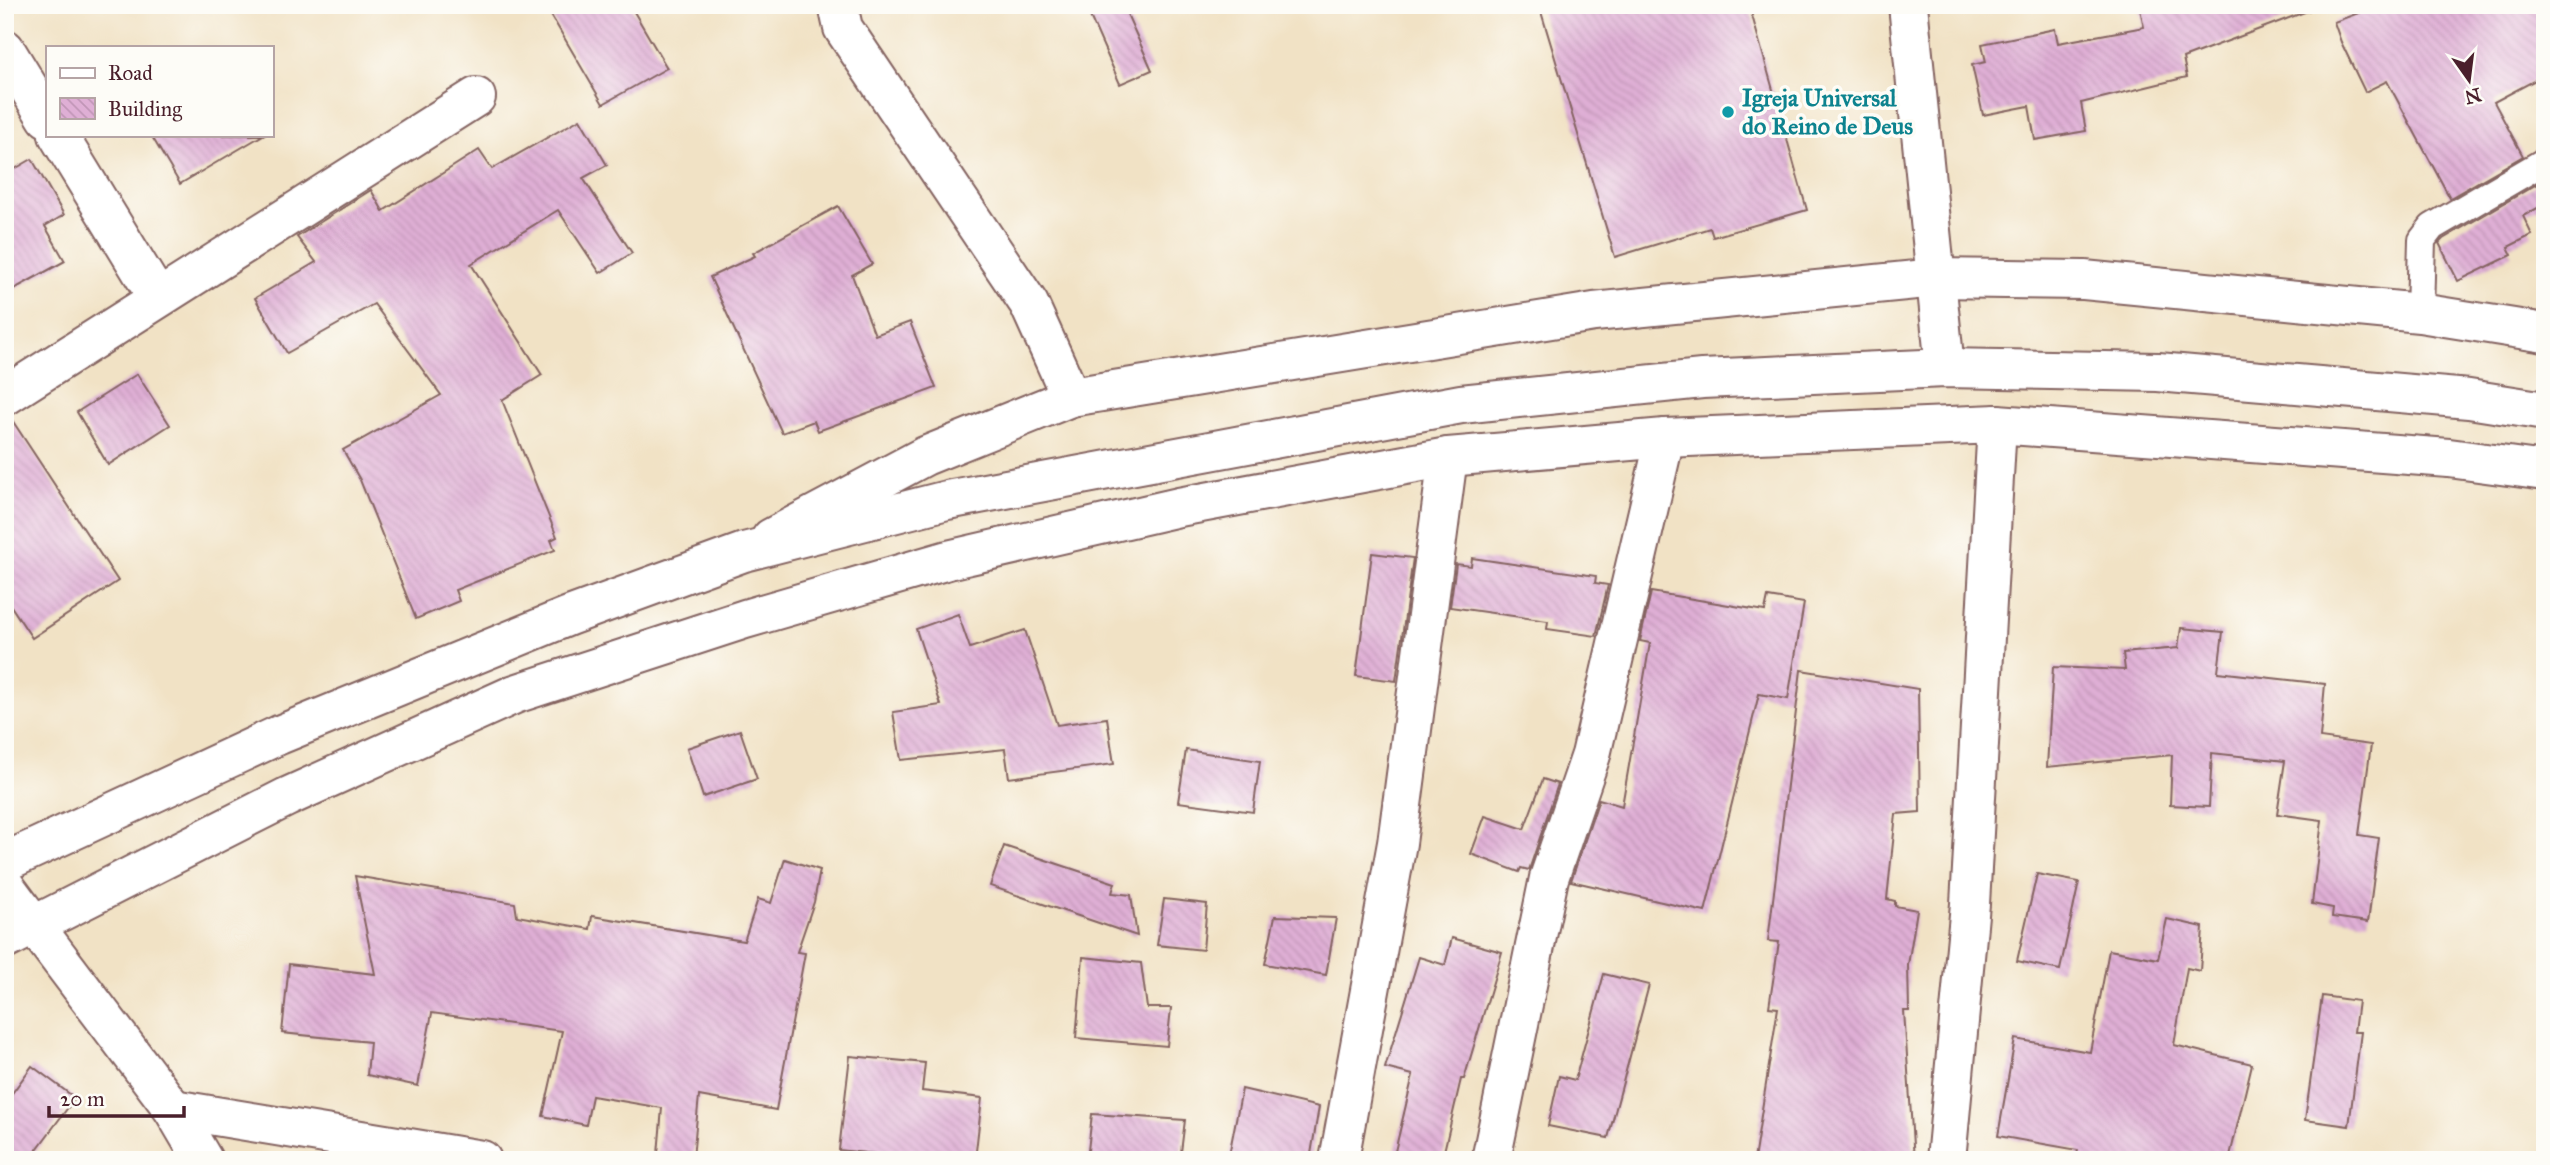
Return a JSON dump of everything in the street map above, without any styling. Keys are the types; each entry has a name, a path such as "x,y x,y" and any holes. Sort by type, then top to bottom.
{"street":[{"path":"838,5 843,27 1029,304 1071,397"},
{"path":"1908,5 1945,368"},
{"path":"5,49 46,116"},
{"path":"5,396 157,297 476,97"},
{"path":"59,136 157,297"},
{"path":"744,552 925,456 1071,397 1594,312 1936,278 2084,279 2420,313 2545,333"},
{"path":"5,862 279,735 569,616 744,552 947,499 1461,404 1702,379 1945,368 2158,372 2469,399 2545,411"},
{"path":"1946,1160 1970,904 1997,424"},
{"path":"19,932 287,797 515,694 745,619 948,560 1179,507 1448,457 1665,438 1997,424 2449,458 2545,471"},
{"path":"1491,1160 1549,878 1591,755 1665,438"},
{"path":"1339,1160 1397,843 1448,457"},
{"path":"5,886 19,932 173,1109 204,1160"},
{"path":"173,1109 482,1160"}],"lane":[{"path":"2420,313 2422,240 2432,227 2545,160"}],"building":[{"path":"545,5 630,5 667,68 603,104"},
{"path":"1085,5 1123,5 1152,70 1120,84"},
{"path":"1539,5 1749,5 1807,210 1713,237 1710,228 1615,257"},
{"path":"2139,5 2312,5 2313,9 2183,58 2187,77 2081,103 2086,131 2035,140 2029,106 1983,115 1972,65 1986,62 1982,44 2055,29 2058,43 2144,27"},
{"path":"2380,5 2545,5 2545,75 2494,102 2523,156 2450,198 2387,81 2365,92 2341,42 2334,22"},
{"path":"580,119 607,165 583,178 632,253 600,273 558,210 471,264 542,375 502,400 557,537 551,540 555,550 455,590 459,601 416,619 360,480 343,450 441,395 374,304 287,353 255,298 316,262 297,237 371,190 383,211 479,150 492,169"},
{"path":"152,136 261,136 180,184"},
{"path":"5,156 13,170 32,159 64,215 45,226 65,261 5,294"},
{"path":"2537,184 2545,204 2523,216 2532,235 2508,247 2512,255 2458,281 2439,243"},
{"path":"838,206 872,264 852,275 875,335 910,322 936,388 818,431 814,421 782,433 710,277 755,256 753,253"},
{"path":"137,374 170,425 108,465 77,412"},
{"path":"10,417 118,581 32,638 5,597 5,418"},
{"path":"1372,553 1413,558 1396,681 1356,676"},
{"path":"1472,558 1596,576 1595,583 1608,585 1596,636 1547,629 1548,621 1450,607 1456,564 1471,566"},
{"path":"1651,592 1765,611 1768,597 1804,603 1788,699 1759,694 1705,912 1571,881 1599,799 1622,806 1650,643 1640,641"},
{"path":"958,614 970,648 1025,630 1057,725 1107,718 1114,764 1009,778 1005,749 901,760 893,712 941,705 916,629"},
{"path":"2181,628 2223,632 2218,672 2325,684 2320,738 2371,745 2359,835 2379,838 2368,922 2332,917 2333,908 2312,904 2322,820 2277,814 2285,761 2212,753 2209,807 2170,805 2172,755 2047,767 2053,667 2125,670 2123,653 2178,648"},
{"path":"1801,670 1918,689 1920,812 1896,814 1887,899 1895,901 1895,906 1917,910 1908,965 1909,1011 1904,1011 1914,1160 1754,1160 1778,1008 1769,1007 1779,942 1768,941"},
{"path":"740,730 757,779 703,797 687,748"},
{"path":"1186,750 1260,761 1253,812 1178,802"},
{"path":"1543,779 1558,784 1529,870 1521,868 1519,872 1471,854 1485,816 1524,829"},
{"path":"1004,846 1115,883 1112,893 1131,895 1137,936 990,886"},
{"path":"785,859 820,870 814,902 797,952 805,953 776,1110 699,1096 693,1158 658,1154 662,1108 592,1096 586,1125 543,1116 562,1031 432,1013 418,1086 367,1075 370,1042 282,1033 289,964 375,974 355,876 515,903 517,916 590,929 592,916 744,941 758,899 771,903"},
{"path":"2037,874 2079,882 2060,970 2017,961"},
{"path":"1164,899 1207,904 1203,950 1157,945"},
{"path":"1275,916 1336,918 1326,975 1265,964"},
{"path":"2167,919 2203,927 2200,971 2187,968 2174,1045 2252,1064 2229,1160 2076,1160 2078,1150 1998,1136 2015,1039 2090,1052 2109,950 2158,959"},
{"path":"1452,938 1502,952 1464,1079 1461,1079 1442,1160 1393,1160 1413,1075 1385,1068 1419,957 1445,965"},
{"path":"1083,957 1141,963 1147,1008 1171,1008 1167,1046 1076,1038"},
{"path":"1604,974 1649,985 1608,1138 1548,1126 1559,1076 1575,1080"},
{"path":"2322,996 2358,1001 2354,1032 2361,1032 2349,1126 2305,1120"},
{"path":"850,1056 925,1063 922,1091 982,1098 975,1160 930,1160 839,1150"},
{"path":"32,1066 75,1098 29,1160 5,1160 5,1103"},
{"path":"1242,1089 1319,1107 1310,1160 1228,1160"},
{"path":"1092,1114 1185,1120 1180,1160 1087,1160"}],"place":[{"name":"Igreja Universal do Reino de Deus","path":"1728,112"}]}
